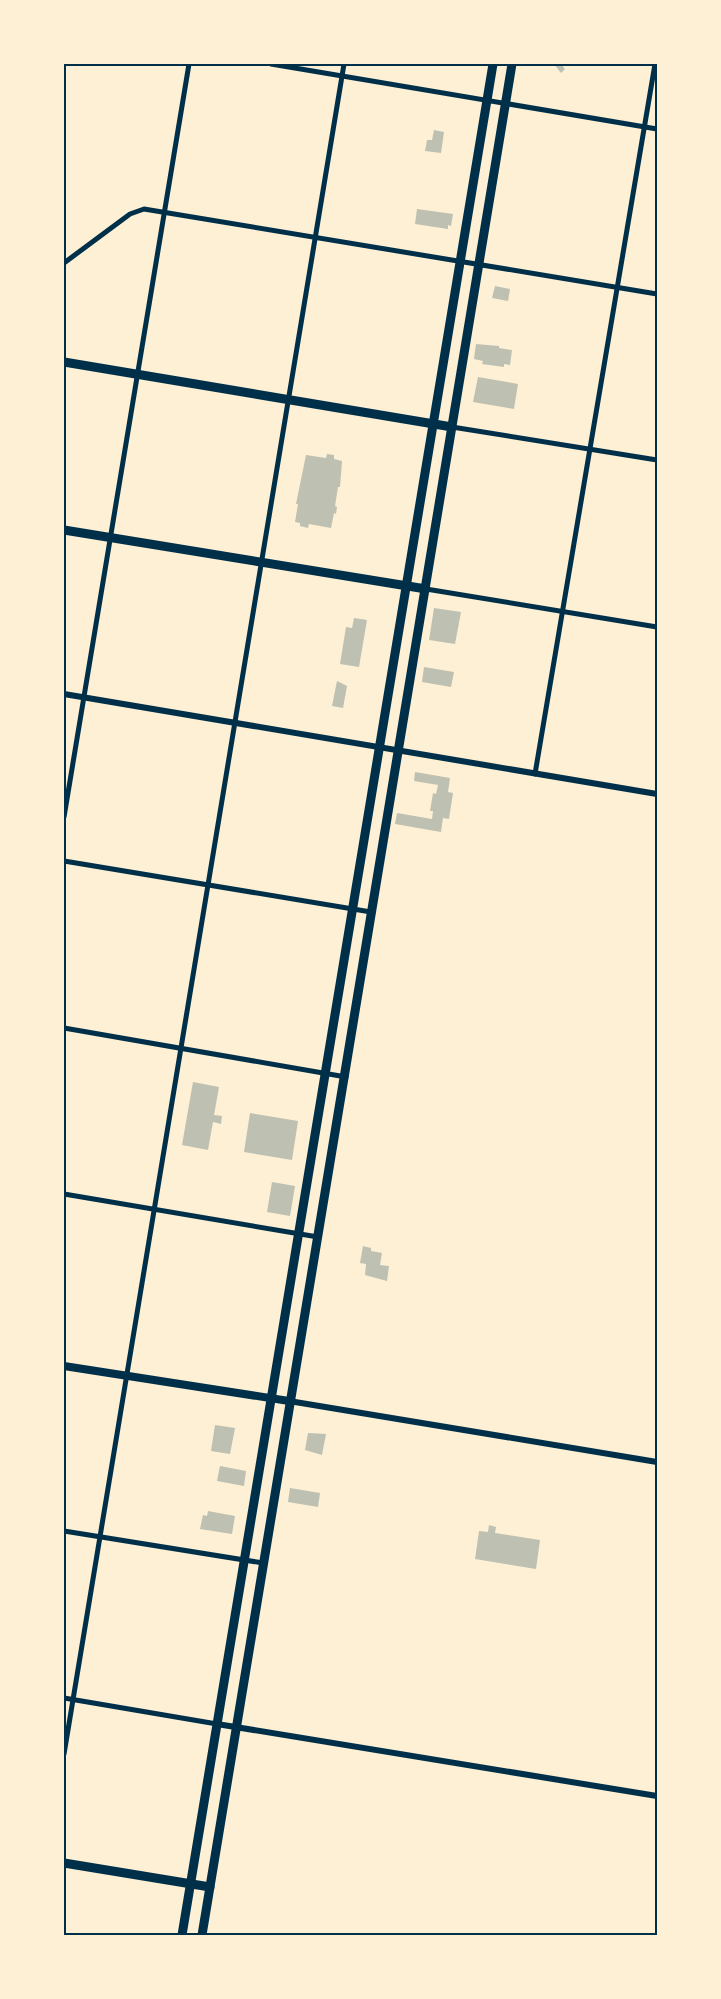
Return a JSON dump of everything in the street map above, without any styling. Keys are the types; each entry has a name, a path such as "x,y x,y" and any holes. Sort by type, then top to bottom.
{"main road":[{"path":"182,1935 272,1398 297,1234 433,425 458,262 493,64"},
{"path":"202,1935 289,1401 346,1077 371,912 512,64"},
{"path":"64,362 452,427"},
{"path":"64,530 426,590"},
{"path":"64,1366 289,1401"},
{"path":"64,1863 210,1887"}],"street":[{"path":"64,817 189,64"},
{"path":"270,64 657,129"},
{"path":"64,1754 152,1210 344,64"},
{"path":"535,774 655,64"},
{"path":"64,263 130,214 144,210 657,294"},
{"path":"452,427 657,460"},
{"path":"426,590 657,627"},
{"path":"64,694 657,794"},
{"path":"64,861 371,912"},
{"path":"64,1028 346,1077"},
{"path":"64,1194 318,1237"},
{"path":"289,1401 657,1462"},
{"path":"64,1531 263,1563"},
{"path":"64,1698 657,1796"}],"building":[{"path":"554,64 561,64 565,69 561,73"},
{"path":"434,130 444,132 441,153 425,151 427,140 432,140"},
{"path":"417,209 453,214 451,226 448,225 448,229 415,224"},
{"path":"495,286 510,289 508,301 492,298"},
{"path":"476,344 499,346 499,348 512,350 510,365 504,364 504,367 482,364 483,361 474,359"},
{"path":"478,377 518,384 514,409 473,402"},
{"path":"327,454 334,455 334,459 342,461 340,487 338,487 335,506 337,507 336,514 334,513 331,528 309,524 308,528 300,526 300,523 295,522 298,504 296,504 306,455 326,458"},
{"path":"434,608 461,612 455,644 429,640"},
{"path":"354,618 367,620 359,667 340,664 346,627 352,628"},
{"path":"424,667 454,672 451,687 422,682"},
{"path":"337,681 347,686 343,708 332,706"},
{"path":"415,772 450,778 448,792 453,793 449,819 443,818 441,832 395,824 397,813 432,819 433,811 430,811 433,793 436,794 438,785 414,781"},
{"path":"193,1082 219,1087 214,1115 222,1116 221,1124 213,1122 208,1150 182,1145"},
{"path":"250,1113 298,1121 292,1160 244,1152"},
{"path":"272,1182 295,1186 290,1216 267,1212"},
{"path":"363,1246 371,1248 371,1251 382,1253 380,1265 389,1266 387,1281 365,1275 366,1264 360,1263"},
{"path":"215,1425 235,1428 230,1454 211,1451"},
{"path":"308,1433 326,1434 322,1455 305,1450"},
{"path":"220,1466 246,1471 244,1486 217,1481"},
{"path":"290,1488 320,1493 318,1507 288,1502"},
{"path":"208,1511 235,1516 232,1534 200,1529 203,1515 207,1516"},
{"path":"489,1525 496,1527 495,1533 540,1540 536,1569 475,1559 479,1531 488,1532"}]}
